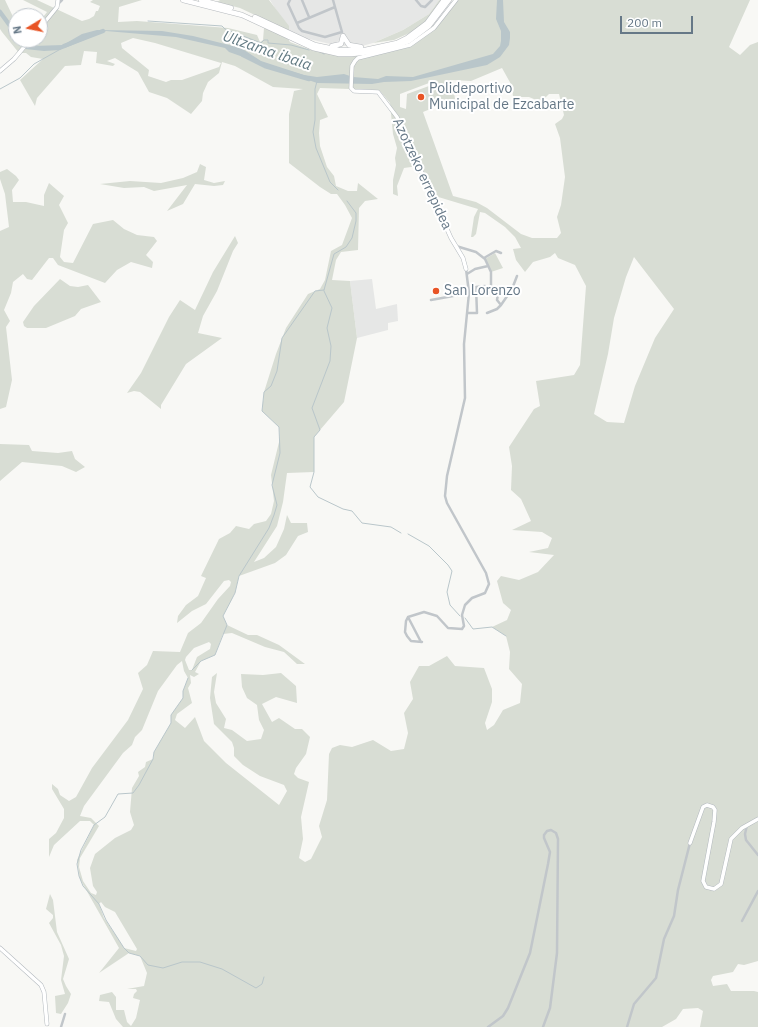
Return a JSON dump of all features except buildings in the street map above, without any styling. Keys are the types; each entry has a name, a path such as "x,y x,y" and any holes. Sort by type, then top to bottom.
{"highway":[{"path":"183,0 242,15 313,48 339,54 379,51 409,41 429,26 449,0"},
{"path":"200,0 245,13 300,39 328,48 352,51 378,48 397,43 422,28 444,0"},
{"path":"300,39 336,47 341,44 342,34"},
{"path":"342,34 346,42 354,47 397,43"}],"street":[{"path":"58,0 58,5"},
{"path":"48,18 62,0"},
{"path":"290,0 288,4 302,31 315,36 328,37 342,34 333,0"},
{"path":"302,0 309,17"},
{"path":"416,0 421,6 425,7 432,0"},
{"name":"Azotzeko errepidea","path":"456,0 440,21 427,34 410,45 358,58 352,64 351,88 354,90 378,92 397,117 456,246 463,258 466,269"},
{"path":"297,23 335,7"},
{"path":"0,71 23,48"},
{"path":"456,246 476,252 484,258 491,272 490,292"},
{"path":"484,258 496,251 501,253"},
{"path":"467,275 475,269 488,266"},
{"path":"408,617 424,612 437,616 448,628 462,629 464,626 462,614 465,606 472,598 485,593 489,580 445,496 447,476 465,398 464,344 470,293 466,269"},
{"path":"487,313 501,305 508,295 517,276"},
{"path":"467,313 477,313 476,287 485,286"},
{"path":"431,300 475,292 490,292 508,295"},
{"path":"498,294 497,300 501,305"},
{"path":"408,617 422,642 411,641 407,636 405,632 408,617"},
{"path":"627,1027 634,1004 656,978 664,939 674,916 678,890 690,843 703,807 713,807 715,815 703,881 706,887 714,889 721,884 731,839 738,831 758,819"},
{"path":"747,825 745,834 746,840 758,855"},
{"path":"488,1027 503,1016 508,1008 530,953 550,852 544,835 551,830 556,833 558,839 557,954 550,1008 543,1027"},
{"path":"742,920 758,891"},
{"path":"0,948 41,984 44,992 48,1026"},
{"path":"61,1027 65,1014"}],"shaded area":[{"path":"0,0 5,0 9,8 8,39 0,29"},
{"path":"23,0 37,0 82,21 94,16 96,11 98,11 100,6 90,2 93,0 142,0 119,7 118,22 137,21 228,28 257,35 260,42 263,40 264,28 287,37 290,42 311,50 327,52 410,45 434,28 456,0 750,0 729,47 740,55 750,45 758,42 758,961 744,965 738,964 733,972 713,976 711,980 713,986 727,984 731,991 758,992 758,1027 700,1027 703,1011 698,1008 683,1009 676,1019 662,1027 123,1027 116,1019 109,1002 99,1001 100,995 112,992 116,997 116,1010 124,1010 127,1022 131,1026 136,1018 140,1000 133,998 137,991 136,989 127,989 144,986 147,973 140,956 129,953 99,973 119,948 80,879 77,860 94,825 90,821 80,821 54,845 49,857 49,839 56,833 64,818 64,809 52,789 52,784 58,789 60,795 69,801 76,797 92,768 128,720 143,689 138,673 147,665 153,651 180,652 188,633 201,623 218,599 230,586 231,582 229,580 224,581 206,604 192,611 177,623 178,616 186,605 198,596 206,578 201,576 219,539 230,533 236,526 249,529 254,524 266,521 271,514 274,501 271,475 280,438 279,427 262,411 264,392 286,328 308,294 320,289 325,280 331,251 342,245 352,218 337,194 331,194 320,187 289,163 289,114 294,91 303,89 273,87 235,66 222,62 219,73 208,82 203,93 202,101 191,114 167,98 149,92 138,72 115,58 107,61 115,64 113,66 96,63 97,52 84,51 81,65 65,66 37,98 35,106 20,80 43,59 31,57 26,53 19,53 15,48 48,48 48,8 39,8","holes":["133,38 155,43 221,63 219,67 182,80 171,80 166,82 148,76 149,70 122,48 121,43","502,68 512,86 513,97 529,97 541,102 549,94 559,94 564,115 562,119 555,124 560,138 565,177 561,205 557,217 561,233 557,238 532,238 521,234 487,208 476,202 453,196 423,112 455,99 452,80 471,81","429,83 434,95 429,86 407,94 406,109 400,107 400,94","320,88 379,90 390,103 393,134 397,148 393,180 393,194 398,196 397,186 404,168 418,166 429,190 435,196 478,209 474,217 471,237 476,234 480,212 485,213 505,227 515,237 521,248 513,249 516,260 525,272 533,262 550,257 555,253 558,258 575,265 586,286 580,365 574,375 536,381 540,406 534,409 509,447 512,466 511,490 521,499 531,521 512,530 542,532 552,538 548,548 529,552 554,555 538,572 519,580 501,576 497,581 503,603 511,610 507,620 492,627 506,636 510,652 509,669 522,684 520,703 503,710 494,725 487,730 485,723 492,702 492,689 484,668 455,666 447,656 429,666 419,666 410,682 413,699 404,713 408,733 404,749 391,751 373,740 352,747 340,745 332,748 329,754 327,800 319,826 322,837 311,859 305,862 299,858 303,839 301,817 309,782 298,778 294,774 296,768 306,754 310,737 302,729 295,729 279,718 272,722 262,704 276,697 297,703 296,686 281,673 263,675 241,674 242,687 247,698 257,705 259,720 264,730 261,739 247,741 232,730 224,728 226,719 216,703 214,692 217,673 212,677 210,698 214,724 232,742 234,756 243,765 260,776 284,785 287,791 279,805 226,763 204,741 195,717 185,728 175,720 177,714 192,703 188,688 191,683 190,675 194,677 199,674 195,672 201,661 215,655 223,634 232,633 265,647 284,652 297,664 305,664 279,645 257,635 248,635 227,625 223,616 235,593 239,576 275,563 286,555 298,536 308,532 307,523 291,523 287,515 284,529 276,547 264,558 254,562 277,526 283,502 287,473 314,472 314,437 344,402 357,338 350,281 332,280 336,260 341,252 358,250 359,208 365,201 378,199 358,183 357,191 348,191 336,186 334,176 327,167 320,146 320,120 328,117 317,94","634,257 674,309 655,338 635,386 624,423 607,422 594,414 608,354 614,318 626,277","209,642 211,644 210,649 197,657 192,670 189,670 185,660 194,648","182,661 184,671 188,678 183,691 183,698 171,715 171,723 154,752 153,759 146,762 145,767 138,772 139,776 132,788 130,812 134,825 131,830 115,838 95,854 90,868 93,886 97,892 96,895 91,893 83,881 79,867 80,858 99,826 91,818 80,816 84,806 123,753 132,745 135,737 142,730 158,691 177,665","101,902 105,907 115,912 137,949 136,951 124,948 104,918 99,904"]},
{"path":"220,0 269,0 289,26 289,31 240,8 217,2"},
{"path":"270,0 439,0 429,14 403,30 373,43 362,46 346,46 305,38 289,31"},
{"path":"439,0 442,0 426,21 414,31 394,40 373,43 403,30 429,14"},
{"path":"497,0 503,0 504,22 510,32 509,45 500,57 487,65 411,81 372,84 317,83 229,52 225,48 176,37 106,31 60,50 44,51 24,48 48,48 48,46 63,45 82,34 97,30 162,31 193,36 241,48 261,61 304,75 317,77 344,74 353,77 378,79 386,76 413,77 493,54 500,46 501,41 501,31 496,19"},
{"path":"200,164 206,167 204,180 214,183 225,181 223,185 214,186 195,184 183,204 167,211 187,185 154,191 144,187 124,188 100,184 130,181 161,183 183,178 197,172"},
{"path":"7,169 19,180 12,190 13,202 26,202 44,206 44,195 49,183 64,196 59,205 68,223 64,230 60,257 64,262 73,263 93,224 113,220 124,229 137,235 154,237 157,241 146,255 153,262 152,268 131,262 117,270 105,283 58,265 53,258 49,258 32,280 27,279 23,274 13,282 11,293 4,310 10,321 6,327 12,380 6,407 0,409 0,231 9,227 5,194 0,179 0,172"},
{"path":"235,236 238,243 233,251 217,291 203,316 198,333 222,338 186,364 161,405 161,409 140,392 134,391 127,393 141,373 169,317 180,300 195,310 213,272"},
{"path":"495,253 503,268 491,272 485,259"},
{"path":"60,279 70,286 78,287 88,285 101,302 81,309 75,316 46,328 27,328 24,326 23,322 34,306"},
{"path":"372,279 376,309 397,304 398,321 388,323 388,330 357,338 350,281"},
{"path":"0,444 29,445 32,451 58,453 72,451 75,459 85,467 76,472 62,466 22,462 0,481"},
{"path":"50,894 53,900 57,932 69,959 63,979 71,994 68,1003 61,1014 56,1013 55,996 65,994 61,980 64,956 61,945 49,923 53,918 53,915 46,909"}],"waterway":[{"name":"Ultzama ibaia","path":"0,12 8,23"},
{"path":"148,21 222,26 225,29 261,43 264,40 268,40 268,43 291,45 309,50"},
{"name":"Ultzama ibaia","path":"64,46 103,31"},
{"path":"0,89 20,78 34,64 66,46"},
{"path":"318,51 324,54"},
{"name":"Ultzama ibaia","path":"243,55 265,66 309,79"},
{"path":"317,81 315,89 315,120 313,132 316,148 330,182 338,190"},
{"path":"324,290 334,254 346,247 352,238 356,221 356,213 347,201"},
{"path":"192,670 201,661 215,655 227,625 223,616 235,593 239,576 269,528 274,515 277,505 272,485 280,453 279,427 262,411 264,392 271,386 277,371 282,338 315,291 324,290"},
{"path":"324,291 332,308 327,328 331,346 330,361 312,408 320,430 314,437 314,472 310,487 318,497 343,509 352,511 362,523 391,527 401,533"},
{"path":"408,534 429,546 452,571 447,592 450,605 460,616"},
{"path":"465,618 473,629 492,627 506,636"},
{"path":"188,678 183,691 183,698 171,715 171,723 154,752 153,759 139,785 133,793 118,794 105,817 94,825 81,850 77,864 79,876 83,886 99,904 106,920 124,948 129,953 140,956 148,965 163,968 182,962 200,962 222,969 256,988 262,984 264,977"}],"place":[{"name":"Polideportivo Municipal de Ezcabarte","path":"421,97"},
{"name":"San Lorenzo","path":"436,291"}]}
